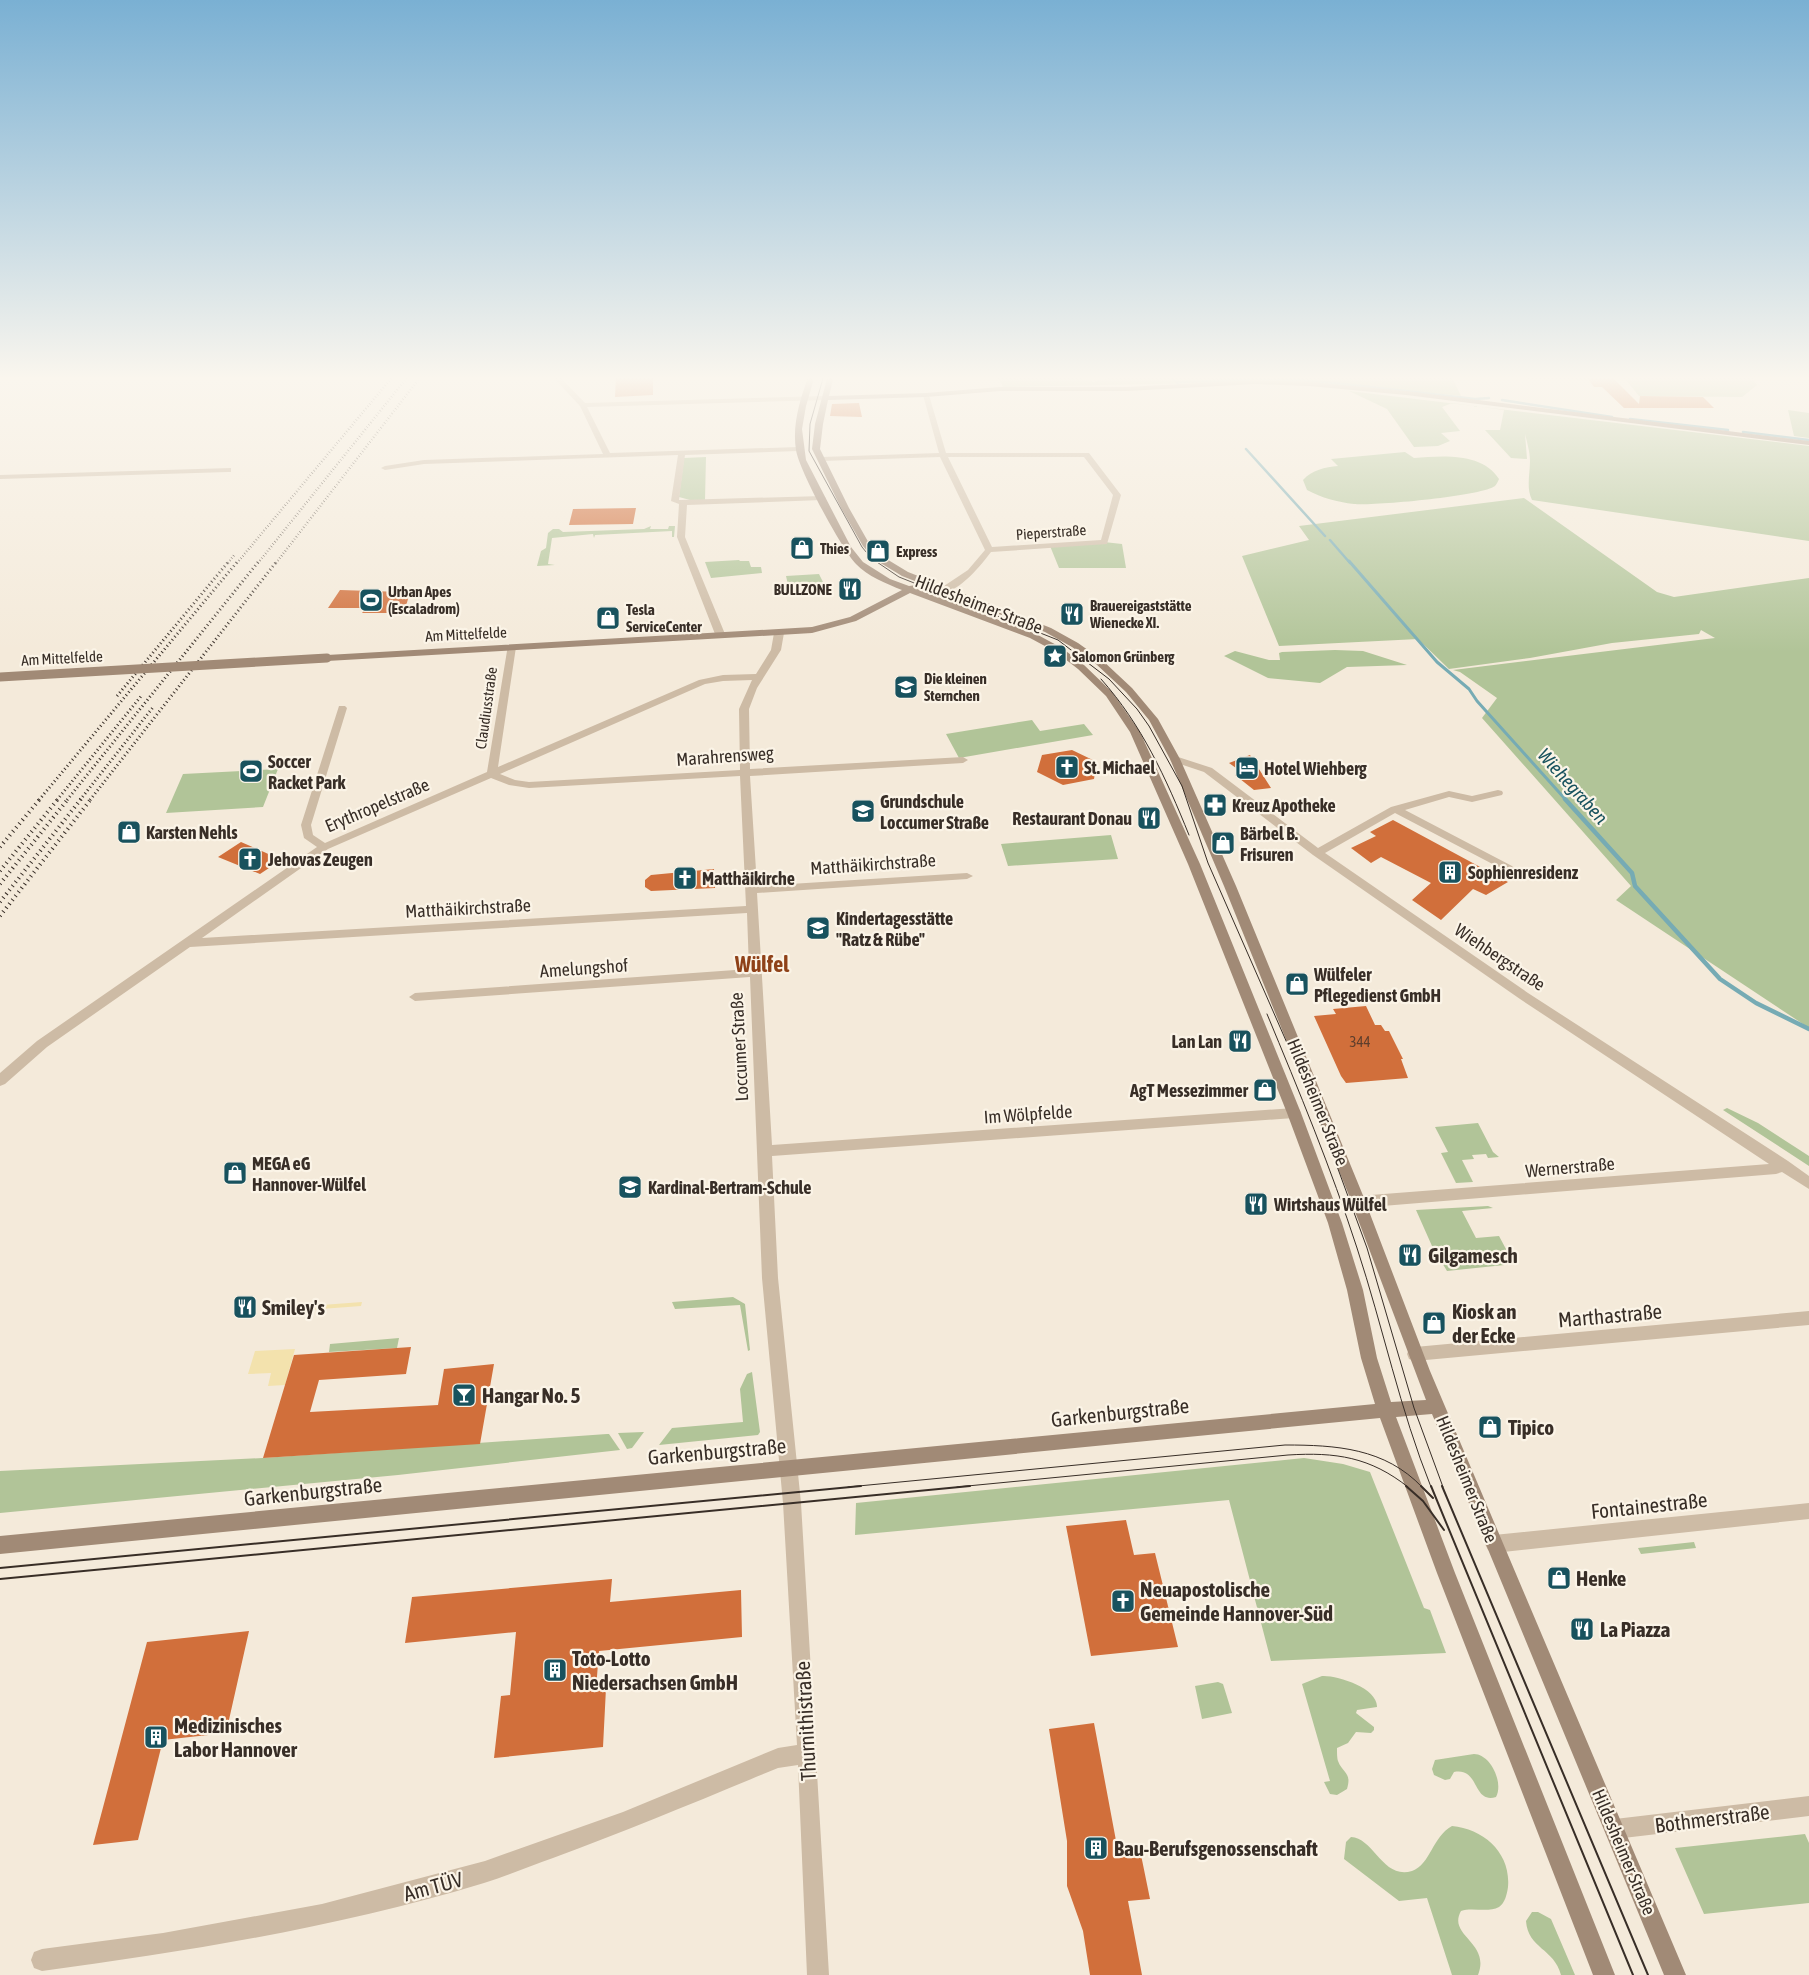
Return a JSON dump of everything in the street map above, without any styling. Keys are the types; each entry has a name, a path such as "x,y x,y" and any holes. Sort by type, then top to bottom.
{"main road":[{"name":"Hildesheimer Straße","path":"806,467 847,548 860,564 887,581 1030,635 1059,650 1081,667 1120,709 1135,732 1190,855 1294,1113 1335,1223 1355,1290 1369,1358 1385,1410 1446,1573 1604,1975"},
{"name":"Hildesheimer Straße","path":"826,467 845,508 867,546 877,557 888,566 923,582 1048,630 1075,645 1098,662 1129,690 1153,719 1175,758 1230,886 1358,1202 1415,1354 1675,1975"},
{"name":"Am Mittelfelde","path":"0,677 812,630 853,620 923,582"},
{"name":"Garkenburgstraße","path":"0,1545 789,1467 1438,1406"}],"street":[{"path":"385,468 390,467"},
{"path":"680,467 675,501 683,503 822,498"},
{"path":"944,590 971,572 989,550 949,467"},
{"name":"Pieperstraße","path":"989,550 1104,542 1117,495 1095,467"},
{"path":"0,477 228,470"},
{"path":"683,503 681,537 720,634"},
{"name":"Loccumer Straße","path":"779,633 776,650 748,696 744,709 745,772 770,1278 789,1467"},
{"name":"Claudiusstraße","path":"492,774 511,647"},
{"name":"Erythropelstraße","path":"0,1081 42,1044 324,847 702,682 723,678 759,677"},
{"path":"324,847 308,836 306,825 342,708"},
{"name":"Wiehbergstraße","path":"1175,758 1208,770 1317,853 1532,1001 1809,1183"},
{"name":"Marahrensweg","path":"492,774 506,782 529,786 963,760"},
{"path":"1317,853 1395,809 1449,794 1472,799 1498,793"},
{"path":"1395,809 1508,868"},
{"name":"Matthäikirchstraße","path":"751,890 967,876"},
{"name":"Matthäikirchstraße","path":"186,943 752,909"},
{"name":"Amelungshof","path":"415,997 755,973"},
{"name":"Im Wölpfelde","path":"765,1151 1294,1113"},
{"name":"Wernerstraße","path":"1358,1202 1776,1169 1783,1165"},
{"name":"Marthastraße","path":"1415,1354 1809,1318"},
{"name":"Thurnithistraße","path":"789,1467 807,1753 818,1975"},
{"name":"Fontainestraße","path":"1494,1544 1809,1511"},
{"name":"Am TÜV","path":"42,1960 163,1944 322,1915 371,1903 485,1872 623,1822 778,1758 807,1753"},
{"name":"Bothmerstraße","path":"1615,1829 1809,1806"}],"green space":[{"path":"683,467 706,467 705,500 690,500 679,497"},
{"path":"1328,467 1487,467 1499,479 1495,486 1486,490 1450,497 1404,502 1354,504 1330,499 1307,490 1303,480"},
{"path":"1530,467 1809,467 1809,541 1532,500 1529,486"},
{"path":"1524,498 1657,592 1674,597 1809,578 1809,1028 1616,900 1631,886 1482,718 1497,698 1460,672 1453,670 1715,638 1701,630 1699,634 1612,643 1530,658 1449,669 1418,639 1279,646 1242,556 1309,540 1299,526"},
{"path":"651,526 650,529 668,529 669,526 675,526 674,537 672,537 672,531 595,535 594,538 593,534 552,538 548,564 555,565 537,566 541,551 546,548 548,533 553,529 559,529 563,532 644,529"},
{"path":"1104,542 1122,544 1126,568 1059,568 1050,546"},
{"path":"749,561 751,567 761,567 762,573 711,578 705,562"},
{"path":"819,574 825,586 789,589 786,576"},
{"path":"1235,651 1269,660 1280,660 1279,653 1282,652 1363,651 1407,665 1347,667 1320,683 1268,678 1224,656"},
{"path":"1032,720 1040,731 1084,724 1093,735 959,758 946,734"},
{"path":"278,769 263,807 166,813 183,774"},
{"path":"1111,835 1118,859 1008,866 1001,844"},
{"path":"1727,1108 1758,1123 1809,1156 1809,1166 1723,1110"},
{"path":"1478,1123 1493,1152 1499,1157 1488,1158 1486,1154 1472,1155 1474,1159 1462,1160 1473,1182 1456,1183 1441,1153 1448,1152 1435,1127"},
{"path":"1488,1206 1493,1208 1462,1211 1476,1238 1499,1236 1514,1264 1447,1271 1432,1246 1416,1210"},
{"path":"733,1297 745,1304 750,1350 748,1351 740,1305 675,1309 672,1302"},
{"path":"399,1338 397,1348 329,1352 330,1344"},
{"path":"752,1372 760,1432 758,1435 659,1445 672,1428 743,1422 740,1389 747,1374"},
{"path":"644,1432 632,1448 627,1449 618,1433"},
{"path":"609,1434 620,1450 398,1475 0,1513 0,1471 263,1458"},
{"path":"1304,1458 1343,1464 1370,1472 1424,1608 1430,1610 1446,1653 1271,1661 1229,1500 855,1535 856,1503"},
{"path":"1692,1500 1694,1504 1621,1512 1619,1507"},
{"path":"1694,1542 1696,1548 1641,1554 1638,1548"},
{"path":"1322,1676 1346,1680 1356,1684 1371,1694 1376,1700 1377,1707 1357,1710 1356,1713 1374,1727 1374,1730 1371,1733 1356,1732 1348,1743 1337,1748 1338,1761 1348,1776 1348,1783 1347,1789 1337,1795 1330,1794 1324,1782 1330,1781 1302,1684"},
{"path":"1218,1682 1223,1684 1232,1713 1202,1719 1195,1686"},
{"path":"1474,1754 1480,1755 1485,1759 1494,1770 1498,1784 1496,1797 1488,1798 1483,1795 1468,1775 1462,1772 1454,1772 1450,1779 1445,1780 1434,1775 1432,1769 1435,1760"},
{"path":"1452,1826 1475,1832 1493,1845 1505,1864 1508,1875 1507,1893 1499,1907 1490,1910 1461,1911 1458,1920 1464,1934 1479,1955 1478,1975 1452,1975 1427,1898 1399,1901 1344,1859 1346,1842 1351,1837 1359,1839 1366,1844 1393,1870 1402,1872 1412,1871 1423,1863 1440,1837"},
{"path":"1805,1834 1809,1843 1809,1903 1704,1914 1675,1848"},
{"path":"1532,1912 1538,1912 1551,1919 1575,1975 1561,1975 1553,1959 1531,1937 1526,1921"}],"sand":[{"path":"362,1302 361,1306 294,1311 295,1307"},
{"path":"295,1349 285,1385 268,1386 271,1373 248,1374 255,1351"}],"building":[{"path":"636,508 633,524 569,525 573,509"},
{"name":"Urban Apes (Escaladrom)","path":"340,590 410,592 404,613 362,613 366,608 328,608"},
{"name":"St. Michael","path":"1072,750 1097,762 1094,779 1063,785 1037,772 1042,755"},
{"name":"Hotel Wiehberg","path":"1250,755 1271,788 1254,790 1235,775 1243,773 1229,763"},
{"name":"Sophienresidenz","path":"1393,820 1508,882 1486,895 1473,889 1441,920 1412,900 1431,883 1381,857 1371,863 1351,848 1376,836 1370,832"},
{"name":"Jehovas Zeugen","path":"241,842 281,860 260,874 218,857"},
{"name":"Matthäikirche","path":"714,869 715,888 651,891 645,887 645,880 651,875"},
{"path":"1366,1006 1375,1025 1381,1025 1385,1031 1389,1031 1403,1059 1401,1059 1408,1078 1346,1083 1341,1076 1314,1016 1336,1014 1333,1009"},
{"name":"Hangar No. 5","path":"411,1347 406,1374 319,1380 310,1412 438,1405 444,1369 494,1364 480,1444 263,1458 294,1355"},
{"name":"Neuapostolische Gemeinde Hannover-Süd","path":"1126,1520 1134,1555 1155,1553 1178,1647 1091,1656 1066,1526"},
{"name":"Toto-Lotto Niedersachsen GmbH","path":"612,1579 610,1602 741,1590 742,1637 599,1651 596,1689 606,1688 603,1747 494,1758 501,1696 510,1695 516,1632 405,1643 412,1597"},
{"name":"Medizinisches Labor Hannover","path":"249,1631 226,1733 163,1740 138,1840 93,1845 147,1642"},
{"name":"Bau-Berufsgenossenschaft","path":"1094,1723 1117,1846 1123,1845 1125,1852 1140,1850 1150,1899 1128,1901 1142,1975 1090,1975 1083,1931 1067,1886 1067,1841 1049,1729"}],"waterway":[{"name":"Wiehegraben","path":"1262,467 1325,536"},
{"name":"Wiehegraben","path":"1330,540 1350,563"},
{"name":"Wiehegraben","path":"1349,561 1437,662 1469,689 1477,701 1566,800"},
{"name":"Wiehegraben","path":"1565,799 1632,873 1635,886 1720,979 1756,1003 1809,1029"}],"tram line":[{"path":"818,467 862,547 871,558 899,577 1058,640 1109,679 1137,709 1149,726 1182,786 1208,863 1316,1109 1367,1248 1414,1408 1443,1487"},
{"path":"1101,679 1129,715 1152,753 1189,835"},
{"path":"1267,1014 1347,1218 1410,1428 1431,1487"},
{"path":"848,1487 1285,1445 1323,1446 1359,1451 1392,1464 1408,1474 1422,1487"},
{"path":"957,1487 1305,1454 1337,1456 1366,1463 1380,1469 1408,1487"},
{"path":"0,1568 861,1486"},
{"path":"0,1579 970,1486"},
{"path":"1406,1486 1423,1501 1444,1530"},
{"path":"1431,1486 1633,1975"},
{"path":"1442,1486 1648,1975"},
{"path":"1422,1487 1433,1498"}],"railway":[{"path":"237,563 317,467"},
{"path":"258,563 335,467"},
{"path":"276,563 350,467"},
{"path":"228,563 235,554"},
{"path":"117,696 229,561"},
{"path":"39,800 238,561"},
{"path":"67,800 259,561"},
{"path":"90,800 277,561"},
{"path":"57,800 142,695"},
{"path":"80,800 154,706"},
{"path":"0,847 40,799"},
{"path":"0,871 58,799"},
{"path":"0,884 68,799"},
{"path":"0,902 81,799"},
{"path":"0,916 91,799"}],"place":[{"name":"Thies","path":"802,548"},
{"name":"Express","path":"878,551"},
{"name":"BULLZONE","path":"850,589"},
{"name":"Urban Apes (Escaladrom)","path":"371,600"},
{"name":"Brauereigaststätte Wienecke XI.","path":"1072,614"},
{"name":"Tesla ServiceCenter","path":"608,618"},
{"name":"Salomon Grünberg","path":"1055,656"},
{"name":"Die kleinen Sternchen","path":"906,687"},
{"name":"St. Michael","path":"1067,767"},
{"name":"Hotel Wiehberg","path":"1247,768"},
{"name":"Soccer Racket Park","path":"251,771"},
{"name":"Kreuz Apotheke","path":"1215,805"},
{"name":"Grundschule Loccumer Straße","path":"863,811"},
{"name":"Restaurant Donau","path":"1149,818"},
{"name":"Karsten Nehls","path":"129,832"},
{"name":"Bärbel B. Frisuren","path":"1223,843"},
{"name":"Jehovas Zeugen","path":"250,859"},
{"name":"Sophienresidenz","path":"1450,872"},
{"name":"Matthäikirche","path":"685,878"},
{"name":"Kindertagesstätte \"Ratz & Rübe\"","path":"818,928"},
{"name":"Wülfeler Pflegedienst GmbH","path":"1297,984"},
{"name":"Lan Lan","path":"1240,1041"},
{"name":"AgT Messezimmer","path":"1265,1090"},
{"name":"MEGA eG Hannover-Wülfel","path":"235,1173"},
{"name":"Kardinal-Bertram-Schule","path":"630,1187"},
{"name":"Wirtshaus Wülfel","path":"1256,1204"},
{"name":"Gilgamesch","path":"1410,1255"},
{"name":"Smiley's","path":"245,1307"},
{"name":"Kiosk an der Ecke","path":"1434,1323"},
{"name":"Hangar No. 5","path":"464,1395"},
{"name":"Tipico","path":"1490,1427"},
{"name":"Henke","path":"1559,1578"},
{"name":"Neuapostolische Gemeinde Hannover-Süd","path":"1123,1601"},
{"name":"La Piazza","path":"1582,1629"},
{"name":"Toto-Lotto Niedersachsen GmbH","path":"555,1670"},
{"name":"Medizinisches Labor Hannover","path":"156,1737"},
{"name":"Bau-Berufsgenossenschaft","path":"1096,1848"}],"district":[{"name":"Wülfel","path":"762,964"}]}
